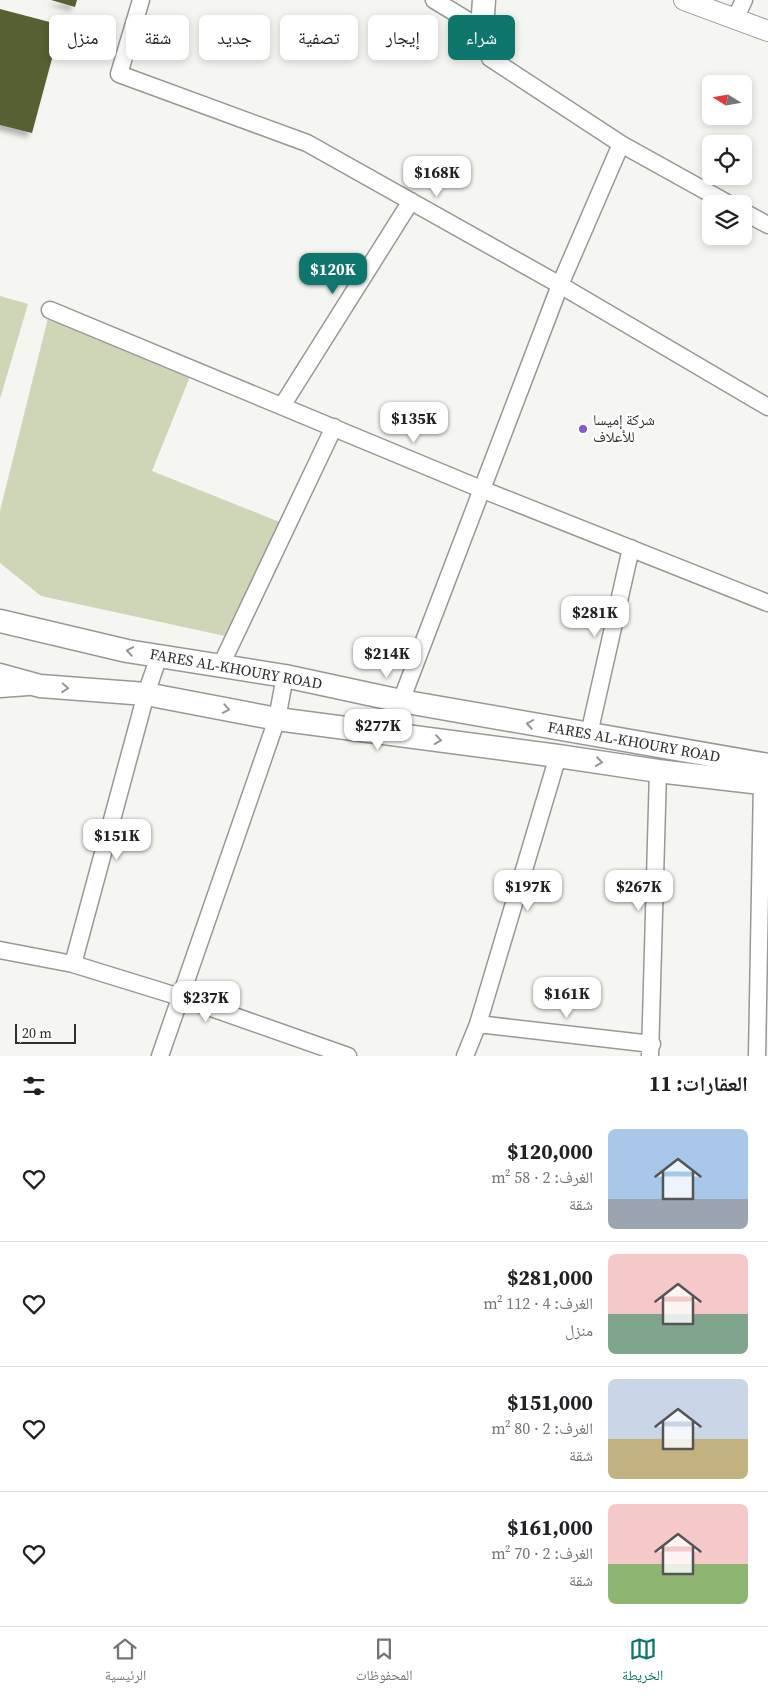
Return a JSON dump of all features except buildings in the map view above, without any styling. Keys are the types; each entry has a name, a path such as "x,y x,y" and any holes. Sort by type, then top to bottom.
{"main road":[{"path":"483,15 484,0"},
{"name":"FARES AL-KHOURY ROAD","path":"0,621 127,651 285,676 401,701 589,734 766,777"},
{"name":"FARES AL-KHOURY ROAD","path":"0,675 40,686 146,694 276,719 658,771 766,777"}],"street":[{"path":"141,0 119,74 307,143 560,284 768,407"},
{"path":"434,0 459,15"},
{"path":"684,0 768,31"},
{"path":"735,19 744,0"},
{"path":"493,60 621,144 713,195"},
{"path":"401,701 560,284 621,144"},
{"path":"282,406 411,201"},
{"path":"752,216 768,225"},
{"path":"50,310 481,488 768,603"},
{"path":"221,666 334,428"},
{"path":"589,734 631,548"},
{"path":"73,964 146,694 159,656"},
{"path":"160,1056 276,719 285,676"},
{"path":"0,689 40,686"},
{"path":"465,1056 478,1024 558,756"},
{"path":"478,1024 651,1050 658,771"},
{"path":"757,1056 766,777"},
{"path":"0,950 73,964 180,997 348,1056"}],"green space":[{"path":"0,296 28,304 0,399"},
{"path":"50,310 193,369 152,471 287,525 234,638 41,596 0,563 0,511"}],"place":[{"name":"شركة إميسا للأعلاف","path":"583,429"}]}
